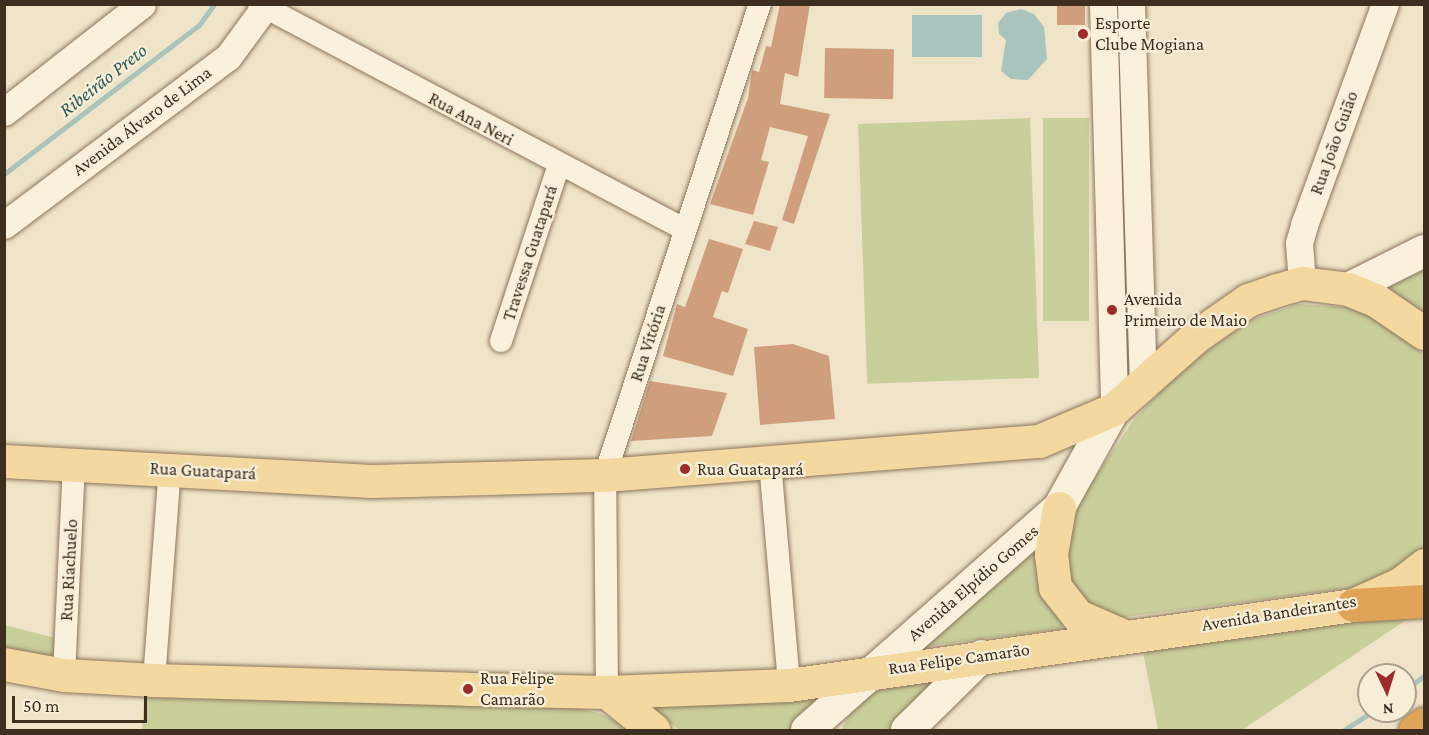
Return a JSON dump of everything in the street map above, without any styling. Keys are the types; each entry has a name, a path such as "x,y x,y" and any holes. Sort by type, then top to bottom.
{"highway":[{"path":"1353,605 1425,601"},
{"path":"1415,730 1425,724"}],"main road":[{"path":"1348,289 1425,251"},
{"path":"1124,635 1078,616 1054,587 1051,554 1059,508 1114,410 1195,337 1248,300 1302,283 1348,289 1377,301 1425,333"},
{"name":"Rua Guatapará","path":"4,461 371,481 605,475 1039,441 1114,410"},
{"name":"Avenida Elpídio Gomes","path":"807,730 1059,508"},
{"name":"Avenida Bandeirantes","path":"1124,635 1353,605 1400,584 1425,565"},
{"name":"Rua Felipe Camarão","path":"4,664 64,675 154,680 607,692 789,685 1124,635"},
{"path":"907,730 982,656"},
{"path":"607,692 654,730"}],"street":[{"path":"4,112 142,4"},
{"name":"Rua Vitória","path":"607,692 605,475 760,4"},
{"path":"1103,4 1114,410"},
{"path":"1131,4 1143,382"},
{"name":"Rua João Guião","path":"1302,283 1299,243 1304,225 1385,4"},
{"name":"Rua Ana Neri","path":"264,6 559,165 685,230"},
{"name":"Avenida Álvaro de Lima","path":"4,225 228,57 264,6"},
{"name":"Travessa Guatapará","path":"501,341 559,165"},
{"path":"770,462 789,685"},
{"name":"Rua Riachuelo","path":"64,675 74,464"},
{"path":"154,680 170,470"}],"green space":[{"path":"1030,118 1039,378 867,384 858,124"},
{"path":"1043,118 1089,118 1089,321 1043,321"},
{"path":"1424,262 1424,316 1382,283"},
{"path":"1299,304 1345,307 1371,315 1424,354 1424,548 1405,564 1352,588 1103,620 1065,582 1068,518 1133,421 1178,372 1251,320"},
{"path":"1035,545 1063,618 1061,629 928,646 928,643"},
{"path":"1424,608 1242,730 1158,730 1143,652"},
{"path":"5,625 55,638 54,660 5,651"},
{"path":"942,678 888,730 841,730 852,709 879,685"},
{"path":"830,694 790,730 679,730 647,704"},
{"path":"144,698 572,707 602,714 632,730 142,730"}],"water":[{"path":"1021,9 1034,14 1044,27 1047,59 1028,80 1011,79 1001,71 1006,40 999,34 998,23 1006,13"},
{"path":"912,15 982,15 982,57 912,57"}],"building":[{"path":"780,4 810,4 798,77 785,73 780,104 830,114 794,224 782,220 808,136 770,127 761,160 769,162 753,215 710,204 748,98 752,70 759,72 766,46 771,47"},
{"path":"1057,4 1085,4 1085,25 1057,25"},
{"path":"825,48 894,49 893,99 824,98"},
{"path":"754,221 778,227 770,251 745,244"},
{"path":"709,239 743,249 728,293 722,291 713,317 748,329 733,376 663,356 677,304 685,307"},
{"path":"793,344 829,356 835,419 760,425 754,347"},
{"path":"650,381 727,393 712,436 631,441"}],"waterway":[{"name":"Ribeirão Preto","path":"4,174 199,25 214,4"},
{"path":"1417,681 1424,676"},
{"path":"1344,730 1357,721"}],"place":[{"name":"Esporte Clube Mogiana","path":"1083,34"},
{"name":"Avenida Primeiro de Maio","path":"1112,310"},
{"name":"Rua Guatapará","path":"685,469"},
{"name":"Rua Felipe Camarão","path":"468,689"}]}
